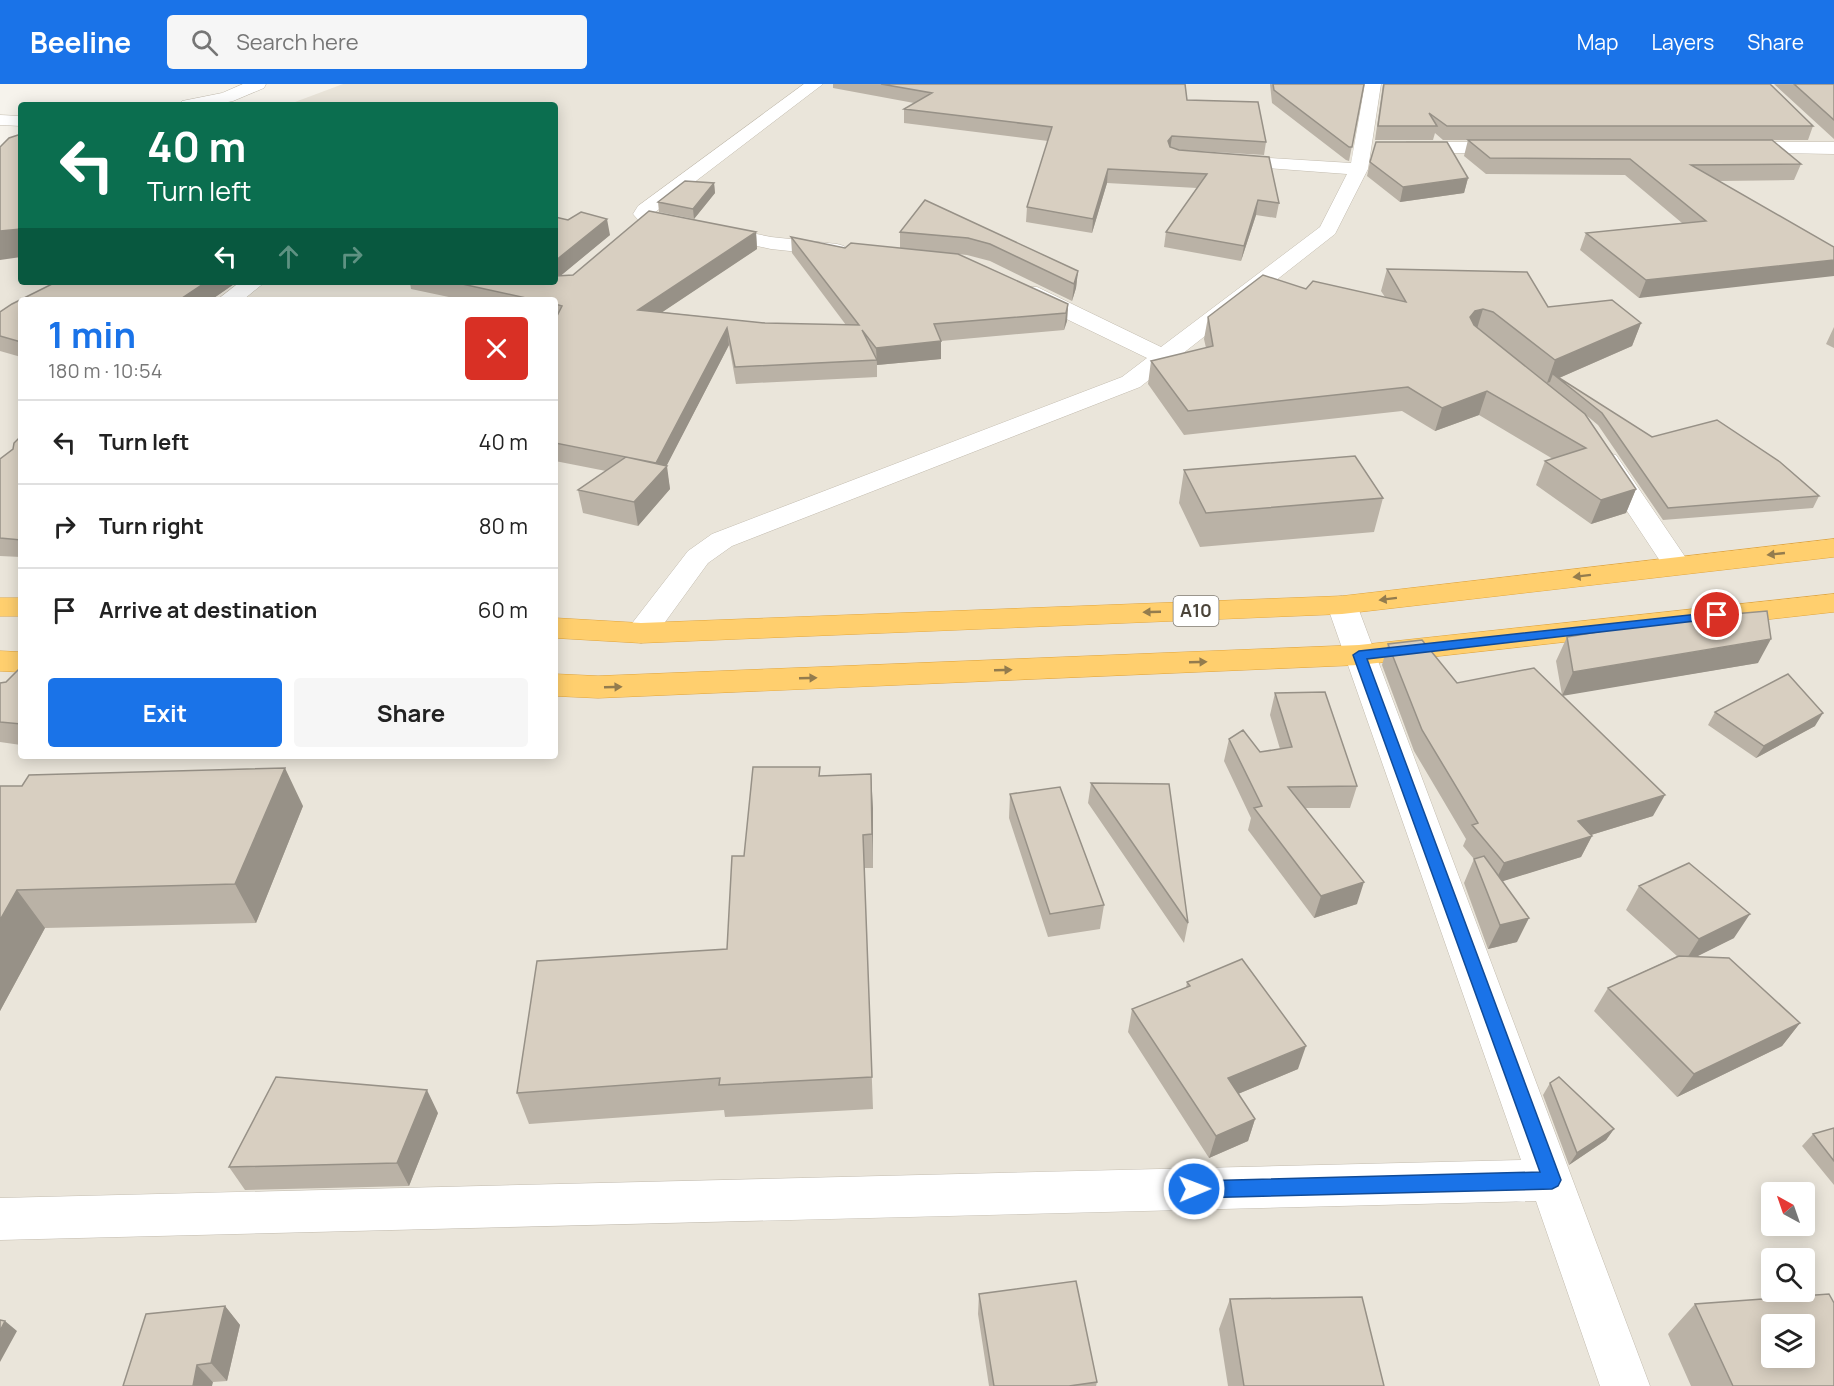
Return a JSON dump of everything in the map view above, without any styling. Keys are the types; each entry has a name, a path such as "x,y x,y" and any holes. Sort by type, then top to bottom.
{"highway":[{"name":"A10","path":"558,628 640,633 1342,605 1676,564 1834,548"},
{"path":"558,686 598,687 1359,655 1834,603"},
{"path":"0,607 18,607"},
{"path":"0,661 18,662"}],"street":[{"path":"203,102 227,97 258,84"},
{"path":"669,222 647,218 643,214 645,210 815,84"},
{"path":"640,633 698,557 722,540 1131,382 1328,230 1360,158 1373,84"},
{"path":"0,120 18,121"},
{"path":"1811,132 1832,150"},
{"path":"1211,158 1360,158 1528,148"},
{"path":"1719,148 1832,150"},
{"path":"629,232 647,218"},
{"path":"692,227 771,243 853,251"},
{"path":"1012,284 1162,357"},
{"path":"232,297 250,285"},
{"path":"1594,440 1676,564"},
{"path":"1342,605 1625,1386"},
{"path":"0,1219 1552,1180"}],"shaded area":[{"path":"343,84 1834,84 1834,1386 0,1386 0,213 18,206 18,285 558,285 558,102 295,102"}],"building":[{"path":"881,84 1185,84 1187,100 1258,102 1266,142 1172,136 1168,141 1170,147 1179,150 1269,157 1279,203 1258,200 1244,246 1166,232 1207,174 1108,169 1093,219 1027,207 1052,127 904,109 932,93"},
{"path":"1273,84 1364,84 1352,147 1274,90"},
{"path":"1384,84 1770,84 1813,126 1447,126 1429,113 1437,126 1378,126"},
{"path":"1794,84 1834,84 1834,120"},
{"path":"18,135 18,229 0,231 0,147 9,138"},
{"path":"1468,140 1772,140 1801,164 1691,165 1834,247 1834,260 1646,280 1586,233 1706,221 1630,159 1490,158"},
{"path":"1376,142 1447,142 1468,178 1403,187 1370,162"},
{"path":"685,181 714,183 693,209 658,202"},
{"path":"925,200 1078,271 1074,284 990,244 968,238 900,232"},
{"path":"649,211 756,232 638,310 765,323 859,325 791,237 845,248 851,243 958,254 1068,304 1066,313 934,324 941,341 876,348 862,330 877,360 735,367 727,328 656,463 558,444 558,314 562,306 558,305 558,297 521,297 467,285 558,285 558,276 573,275"},
{"path":"581,212 607,219 558,259 558,218 568,220"},
{"path":"1387,269 1527,272 1548,307 1612,300 1641,323 1555,360 1493,312 1483,309 1475,311 1470,317 1474,325 1585,414 1636,489 1601,500 1545,461 1586,448 1487,391 1442,408 1408,387 1188,411 1151,361 1213,346 1208,317 1263,275 1306,289 1313,281 1406,302"},
{"path":"50,285 202,285 184,297 26,297"},
{"path":"18,301 18,341 0,336 0,312"},
{"path":"1553,374 1652,437 1717,420 1780,462 1819,496 1668,508 1602,413"},
{"path":"18,439 18,540 0,538 0,459 13,449"},
{"path":"1355,456 1383,498 1206,513 1184,470"},
{"path":"626,457 667,466 634,502 578,490"},
{"path":"1767,611 1771,639 1573,672 1567,637 1676,619"},
{"path":"1422,640 1457,683 1534,668 1665,795 1578,821 1592,836 1504,863 1472,825 1478,823 1422,730 1388,644"},
{"path":"18,670 18,724 0,722 0,683 6,682"},
{"path":"1788,674 1823,713 1764,746 1715,712"},
{"path":"1325,692 1357,786 1288,787 1364,882 1321,896 1254,808 1262,806 1229,739 1243,730 1260,752 1292,747 1275,693"},
{"path":"753,767 820,767 819,776 871,774 872,834 863,835 872,1077 719,1085 720,1078 517,1093 537,961 727,949 732,856 744,856"},
{"path":"285,768 235,884 17,890 0,920 0,786 22,786 29,775"},
{"path":"1091,783 1169,784 1188,923"},
{"path":"1060,787 1104,905 1050,914 1010,794"},
{"path":"1484,856 1529,918 1500,925 1474,859"},
{"path":"1689,863 1750,914 1699,939 1639,886"},
{"path":"1679,956 1729,958 1800,1023 1694,1074 1608,988"},
{"path":"1242,959 1306,1046 1228,1078 1255,1119 1216,1136 1132,1009 1190,986 1187,982"},
{"path":"276,1077 427,1090 397,1163 229,1167"},
{"path":"1559,1077 1614,1129 1577,1153 1550,1083"},
{"path":"1834,1128 1834,1161 1813,1134"},
{"path":"1076,1281 1097,1382 1069,1386 994,1386 979,1294"},
{"path":"1829,1294 1834,1303 1834,1386 1733,1386 1695,1304 1761,1299 1761,1302 1815,1302 1815,1295"},
{"path":"1362,1297 1384,1386 1244,1386 1230,1299"},
{"path":"225,1306 211,1363 197,1365 193,1386 123,1386 146,1314"},
{"path":"0,1320 5,1321 0,1331"}],"route":[{"path":"1194,1189 1552,1180 1359,655 1717,615"}]}
